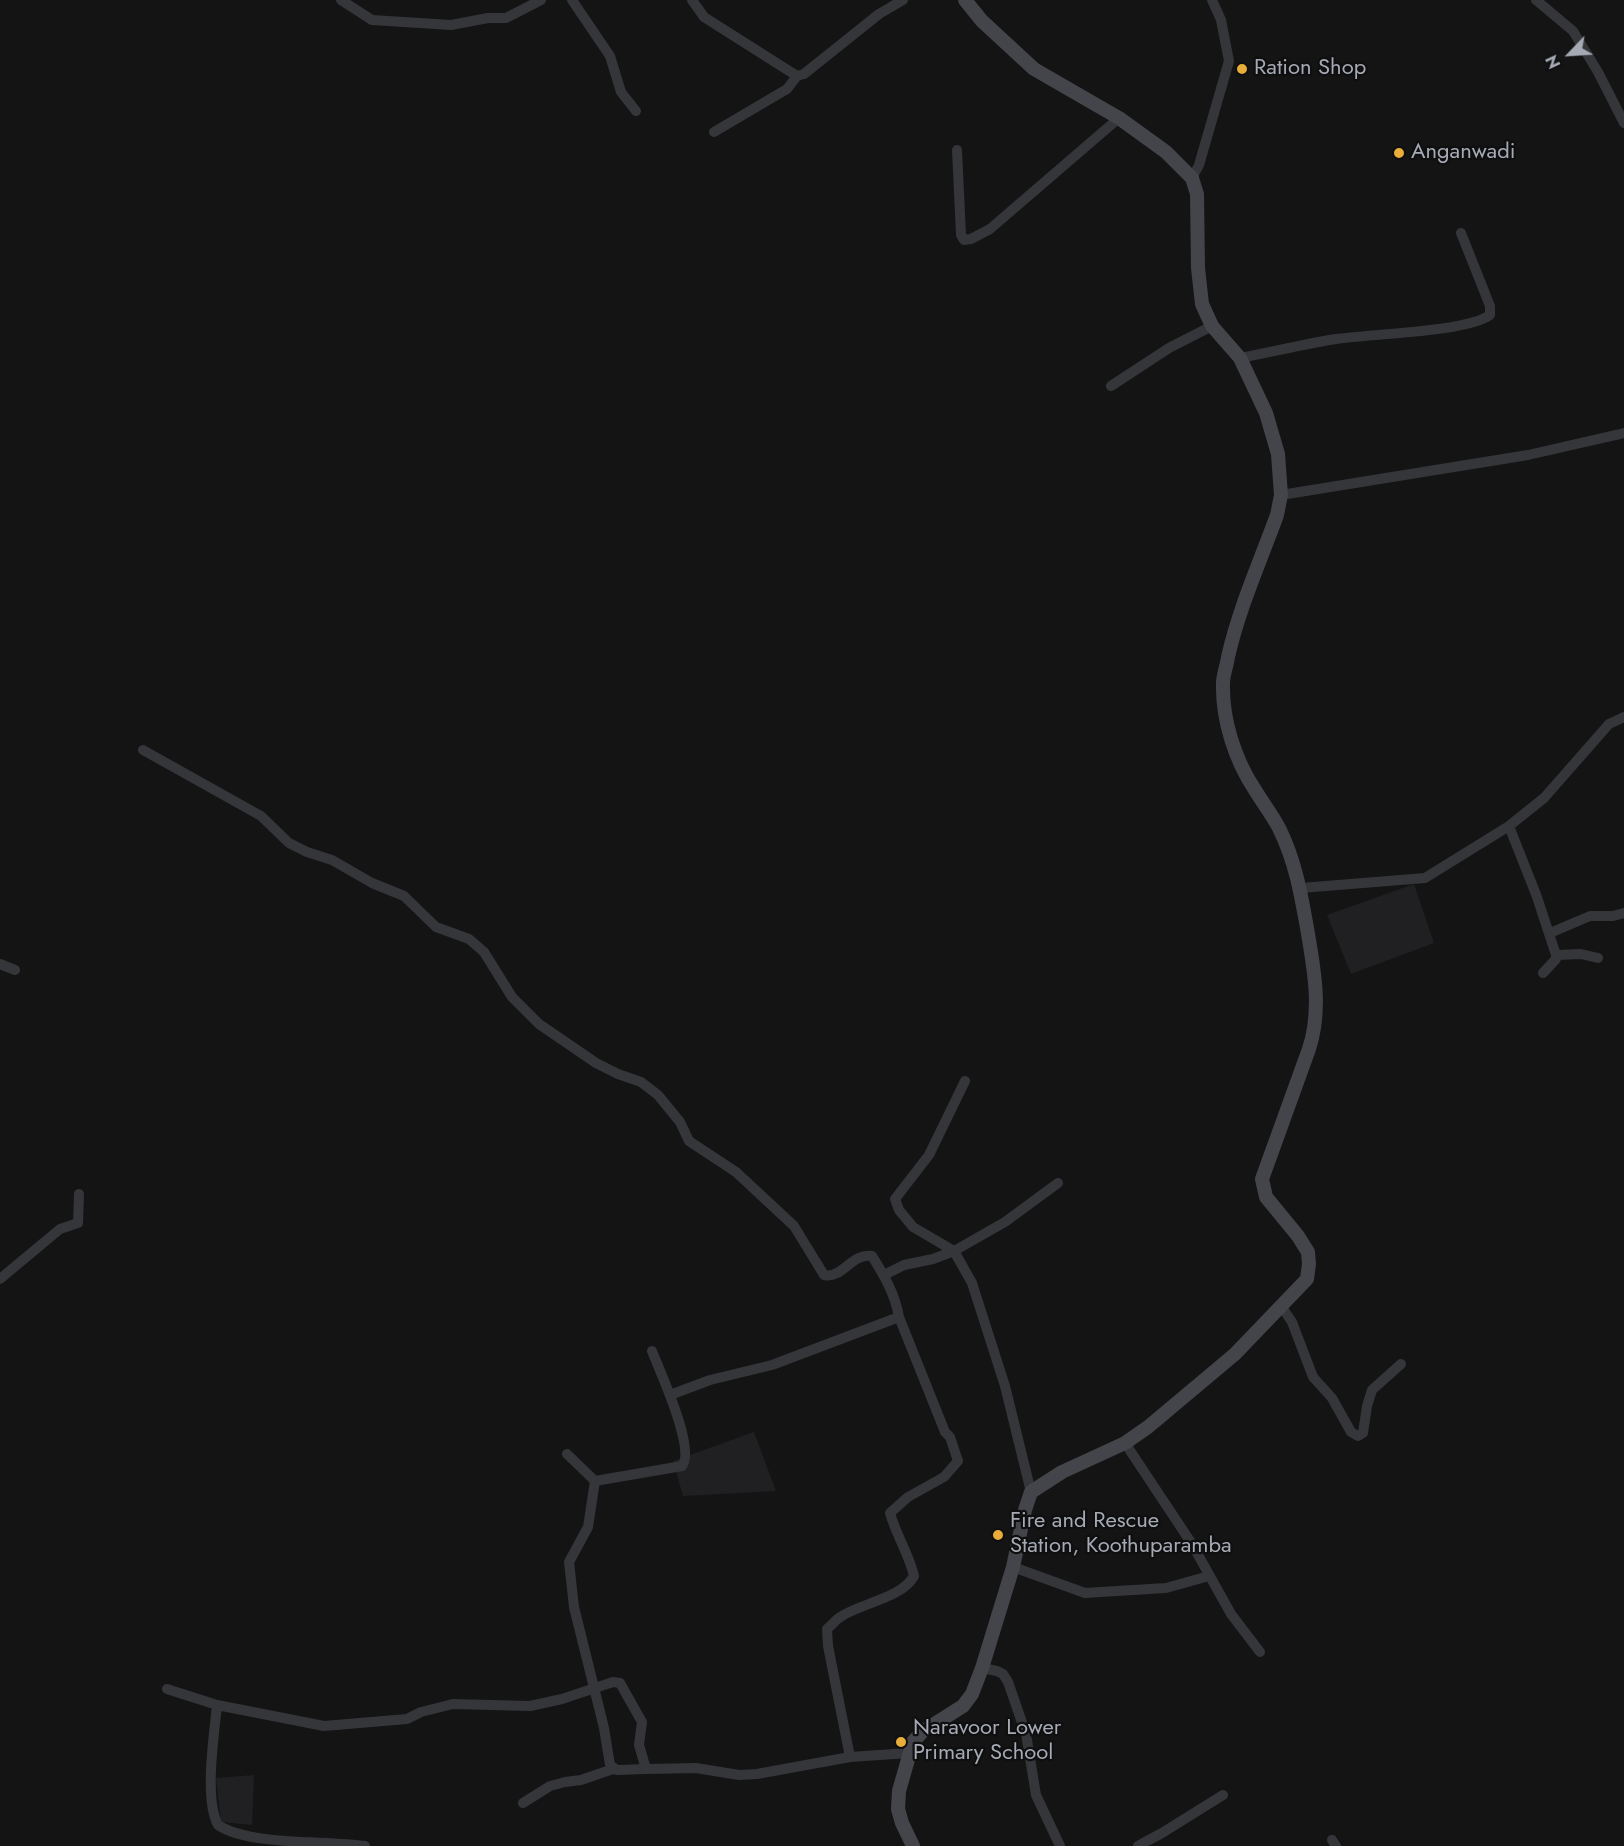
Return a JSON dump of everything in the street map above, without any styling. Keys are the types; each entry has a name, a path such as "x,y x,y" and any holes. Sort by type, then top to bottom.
{"main road":[{"path":"913,1846 898,1809 899,1791 913,1742 922,1732 963,1706 972,1694 1013,1567 1031,1492 1062,1472 1125,1443 1148,1427 1235,1354 1306,1279 1309,1264 1308,1252 1298,1236 1266,1197 1262,1179 1314,1033 1315,970 1301,888 1281,831 1254,790 1233,748 1227,724 1223,683 1233,635 1277,515 1281,495 1278,454 1266,413 1240,358 1212,326 1202,304 1198,268 1197,194 1192,178 1166,152 1119,118 1034,69 982,21 965,0"}],"street":[{"path":"341,0 372,20 451,26 488,18 506,18 541,0"},
{"path":"572,0 610,57 621,92 636,111"},
{"path":"692,0 704,17 797,76"},
{"path":"714,132 787,89 797,76 804,74 879,14 903,0"},
{"path":"1192,178 1200,165 1229,61 1221,20 1212,0"},
{"path":"1536,0 1573,31 1598,72 1624,123"},
{"path":"957,150 961,235 964,240 972,240 990,229 1119,118"},
{"path":"1240,358 1335,339 1482,321 1490,315 1490,306 1461,233"},
{"path":"1111,386 1169,348 1212,326"},
{"path":"1281,495 1528,455 1624,434"},
{"path":"1301,888 1425,878 1509,826 1544,798 1609,724 1624,717"},
{"path":"143,750 261,816 289,843 332,860 372,883 404,896 436,927 470,939 484,952 512,997 539,1024 596,1063 641,1082 658,1095 680,1122 689,1142 736,1172 794,1226 824,1275 830,1276 860,1256 872,1256 884,1275 897,1304 899,1317 958,1461 944,1477 908,1497 890,1513 912,1566 914,1576 911,1582 895,1592 842,1616 827,1629 828,1646 850,1757"},
{"path":"1509,826 1550,933 1556,955 1556,959 1543,973"},
{"path":"1550,933 1590,916 1613,916 1624,913"},
{"path":"1556,955 1581,954 1598,958"},
{"path":"0,964 15,970"},
{"path":"965,1081 929,1155 895,1199 899,1210 913,1227 954,1251 972,1283 1005,1386 1031,1492"},
{"path":"884,1275 904,1265 933,1259 954,1251 1005,1222 1058,1184"},
{"path":"0,1279 60,1229 78,1223 79,1194"},
{"path":"1281,1306 1292,1322 1313,1377 1332,1398 1351,1432 1358,1436 1363,1433 1372,1390 1401,1364"},
{"path":"670,1395 710,1380 772,1365 899,1317"},
{"path":"595,1481 682,1466 685,1462 686,1446 670,1395 652,1351"},
{"path":"1125,1443 1192,1544 1231,1614 1260,1652"},
{"path":"567,1454 595,1481"},
{"path":"595,1481 588,1527 569,1562 574,1607 613,1769"},
{"path":"1013,1567 1085,1593 1166,1588 1209,1576"},
{"path":"981,1668 1003,1674 1008,1682 1026,1734 1036,1795 1060,1846"},
{"path":"167,1689 217,1705 324,1726 407,1719 421,1712 453,1704 530,1706 562,1699 613,1682 620,1683 642,1722 639,1745 646,1770"},
{"path":"217,1705 212,1809 218,1825 232,1833 365,1846"},
{"path":"523,1803 550,1786 581,1780 613,1769 627,1771 696,1768 748,1775 850,1757 909,1754"},
{"path":"1138,1846 1223,1795"}],"shaded area":[{"path":"1414,884 1434,943 1351,974 1327,915"},
{"path":"754,1432 776,1491 683,1496 673,1461"},
{"path":"254,1775 252,1825 221,1822 216,1778"}],"place":[{"name":"Ration Shop","path":"1242,69"},
{"name":"Anganwadi","path":"1399,153"},
{"name":"Fire and Rescue Station, Koothuparamba","path":"998,1535"},
{"name":"Naravoor Lower Primary School","path":"901,1742"}]}
